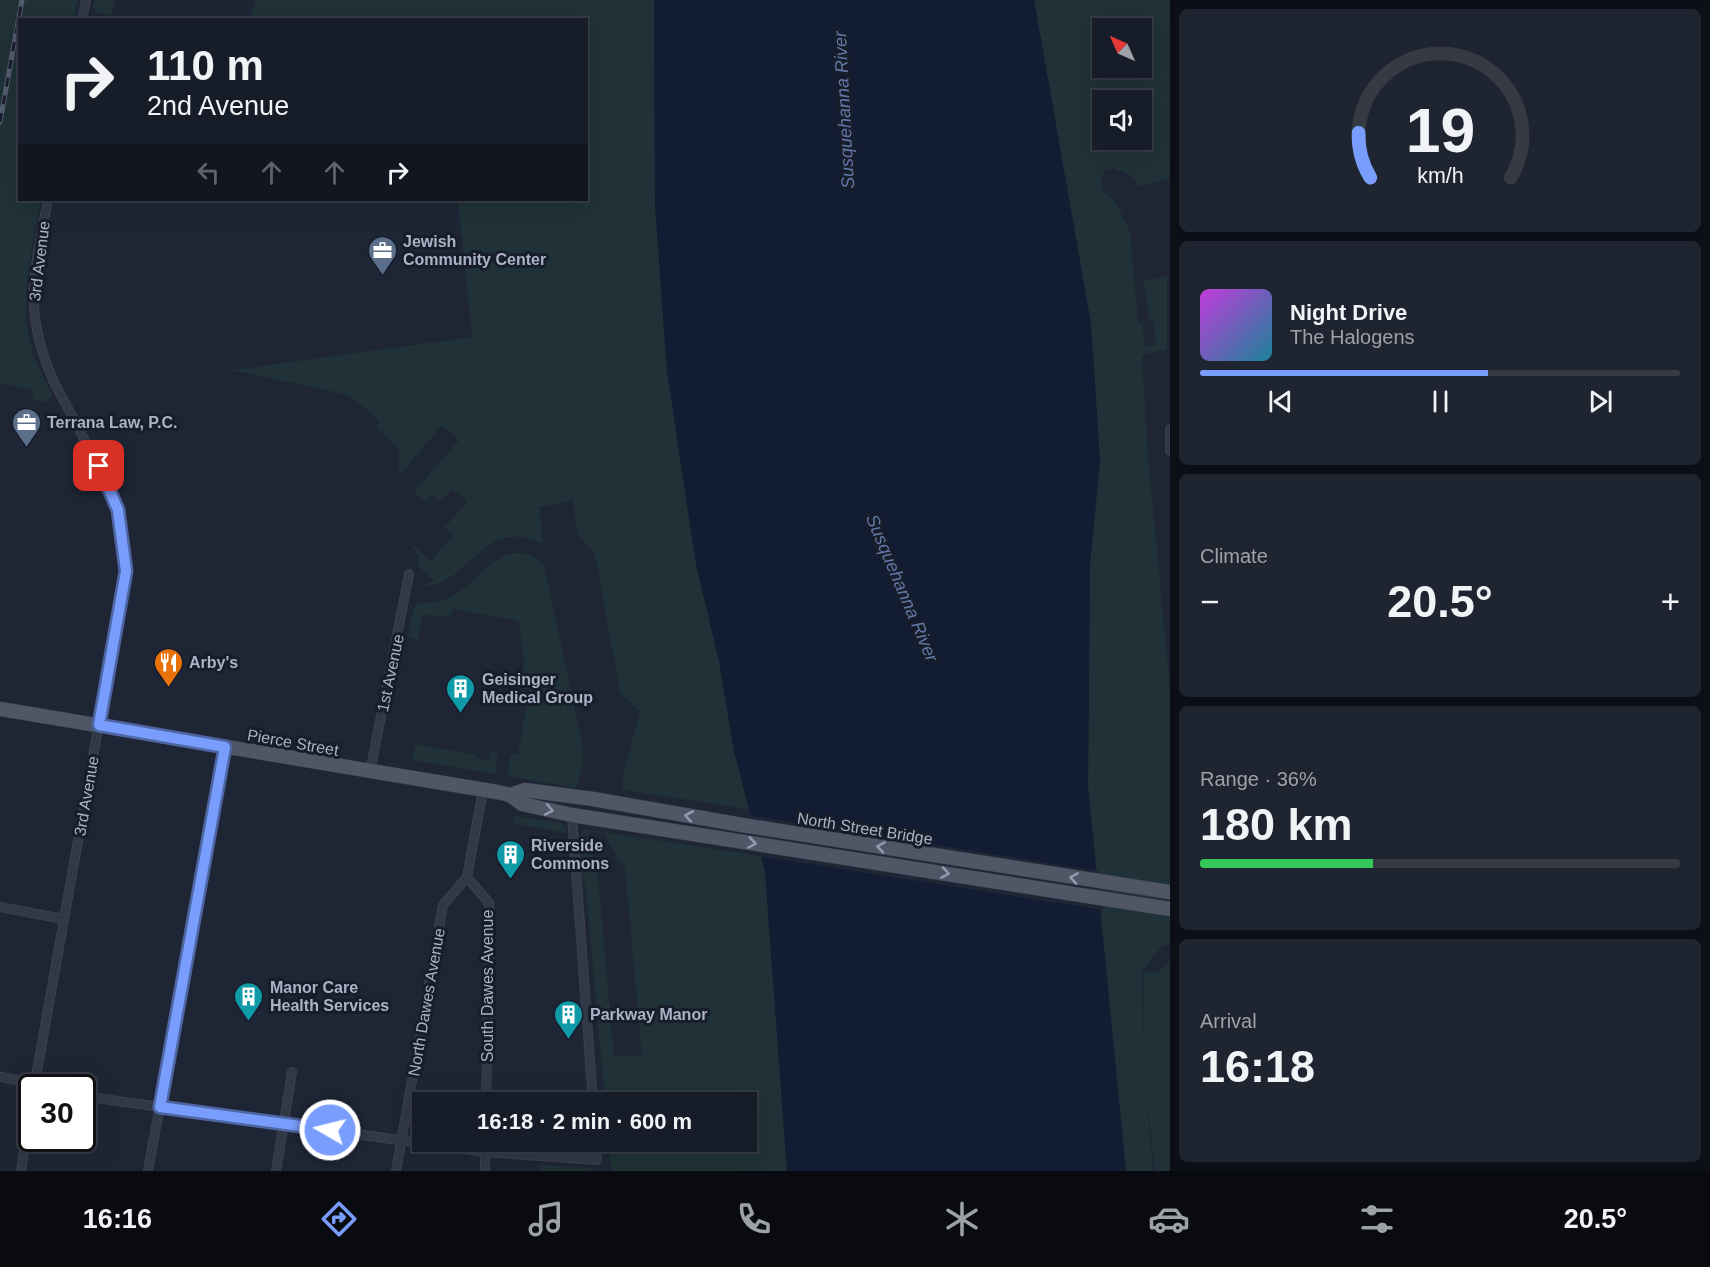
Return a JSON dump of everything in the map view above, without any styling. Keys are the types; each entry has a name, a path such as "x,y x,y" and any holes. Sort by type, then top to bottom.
{"main road":[{"name":"Pierce Street","path":"0,709 483,790 510,795 522,804 591,817"},
{"name":"Pierce Street","path":"510,795 525,790 593,799"},
{"name":"North Street Bridge","path":"593,799 741,825 1170,892"},
{"name":"North Street Bridge","path":"591,817 1170,909"}],"street":[{"path":"82,18 86,0"},
{"name":"3rd Avenue","path":"36,1074 124,587 126,562 114,496 54,382 39,346 33,288 48,201"},
{"path":"1170,429 1170,451"},
{"name":"1st Avenue","path":"370,771 406,594 408,574"},
{"path":"148,1171 225,747"},
{"path":"467,877 483,790"},
{"path":"572,815 592,1092"},
{"name":"South Dawes Avenue","path":"467,877 489,903 486,1092"},
{"name":"North Dawes Avenue","path":"396,1171 443,905 467,877"},
{"path":"0,907 63,919"},
{"path":"276,1171 292,1072"},
{"path":"0,1077 18,1081"},
{"path":"96,1098 412,1142"},
{"path":"21,1171 24,1152"},
{"path":"485,1171 485,1152 597,1160 597,1152"}],"shaded area":[{"path":"0,0 78,0 74,18 18,18 18,201 41,201 27,282 27,323 30,344 37,364 52,394 51,398 45,402 32,400 34,390 0,384"},
{"path":"94,0 115,0 112,15 97,13 93,8"},
{"path":"255,0 654,0 655,204 667,371 696,564 719,661 734,751 749,809 623,790 622,778 640,712 620,692 595,554 580,537 576,527 573,500 539,507 543,543 522,537 504,538 490,544 454,575 440,583 423,586 434,580 418,566 418,555 413,545 431,561 454,535 445,527 467,501 452,489 440,502 432,495 425,502 414,492 459,440 442,425 399,476 398,447 376,427 380,421 349,395 232,370 472,337 458,201 588,201 588,18 251,18"},
{"path":"1034,0 1170,0 1170,178 1140,187 1130,175 1113,168 1104,171 1101,181 1103,191 1115,201 1130,232 1138,323 1142,323 1145,347 1156,345 1153,319 1149,319 1144,280 1167,276 1167,350 1144,354 1142,359 1148,455 1170,690 1170,944 1161,947 1142,971 1144,1053 1144,973 1159,972 1170,960 1170,1171 1155,1171 1146,1090 1153,1171 1126,1171 1088,787 1090,564 1100,460 1091,324"},
{"path":"513,553 525,553 544,565 582,742 583,764 576,788 507,776 510,754 518,755 529,690 522,688 524,662 519,621 453,609 451,616 422,615 418,640 408,638 413,610 418,603 438,602 450,598 460,592 493,562"},
{"path":"415,744 477,755 477,759 489,760 491,751 498,752 495,774 412,760"},
{"path":"515,816 561,823 567,833 513,823"},
{"path":"583,829 761,856 765,871 787,1171 611,1171 610,1152 757,1152 757,1092 604,1092 586,889 579,843","holes":["591,831 604,833 617,858 625,867 642,1055 614,1057 598,876 588,836"]},
{"path":"540,1165 590,1168 591,1171 539,1171"}],"water":[{"name":"Susquehanna River","path":"654,0 1034,0 1091,324 1100,460 1090,565 1088,787 1126,1171 787,1171 765,871 734,751 719,661 696,564 667,371 655,204"}],"pier":[{"path":"748,815 1099,871 1103,910 758,856"}],"railway":[{"path":"19,18 22,0"},
{"path":"0,122 18,22"}],"place":[{"name":"Jewish Community Center","path":"382,276"},
{"name":"Terrana Law, P.C.","path":"26,448"},
{"name":"Arby's","path":"168,688"},
{"name":"Geisinger Medical Group","path":"461,714"},
{"name":"Riverside Commons","path":"510,880"},
{"name":"Manor Care Health Services","path":"249,1022"},
{"name":"Parkway Manor","path":"569,1040"}],"route":[{"path":"99,466 114,496 118,510 126,571 99,725 225,747 160,1107 330,1130"}]}
